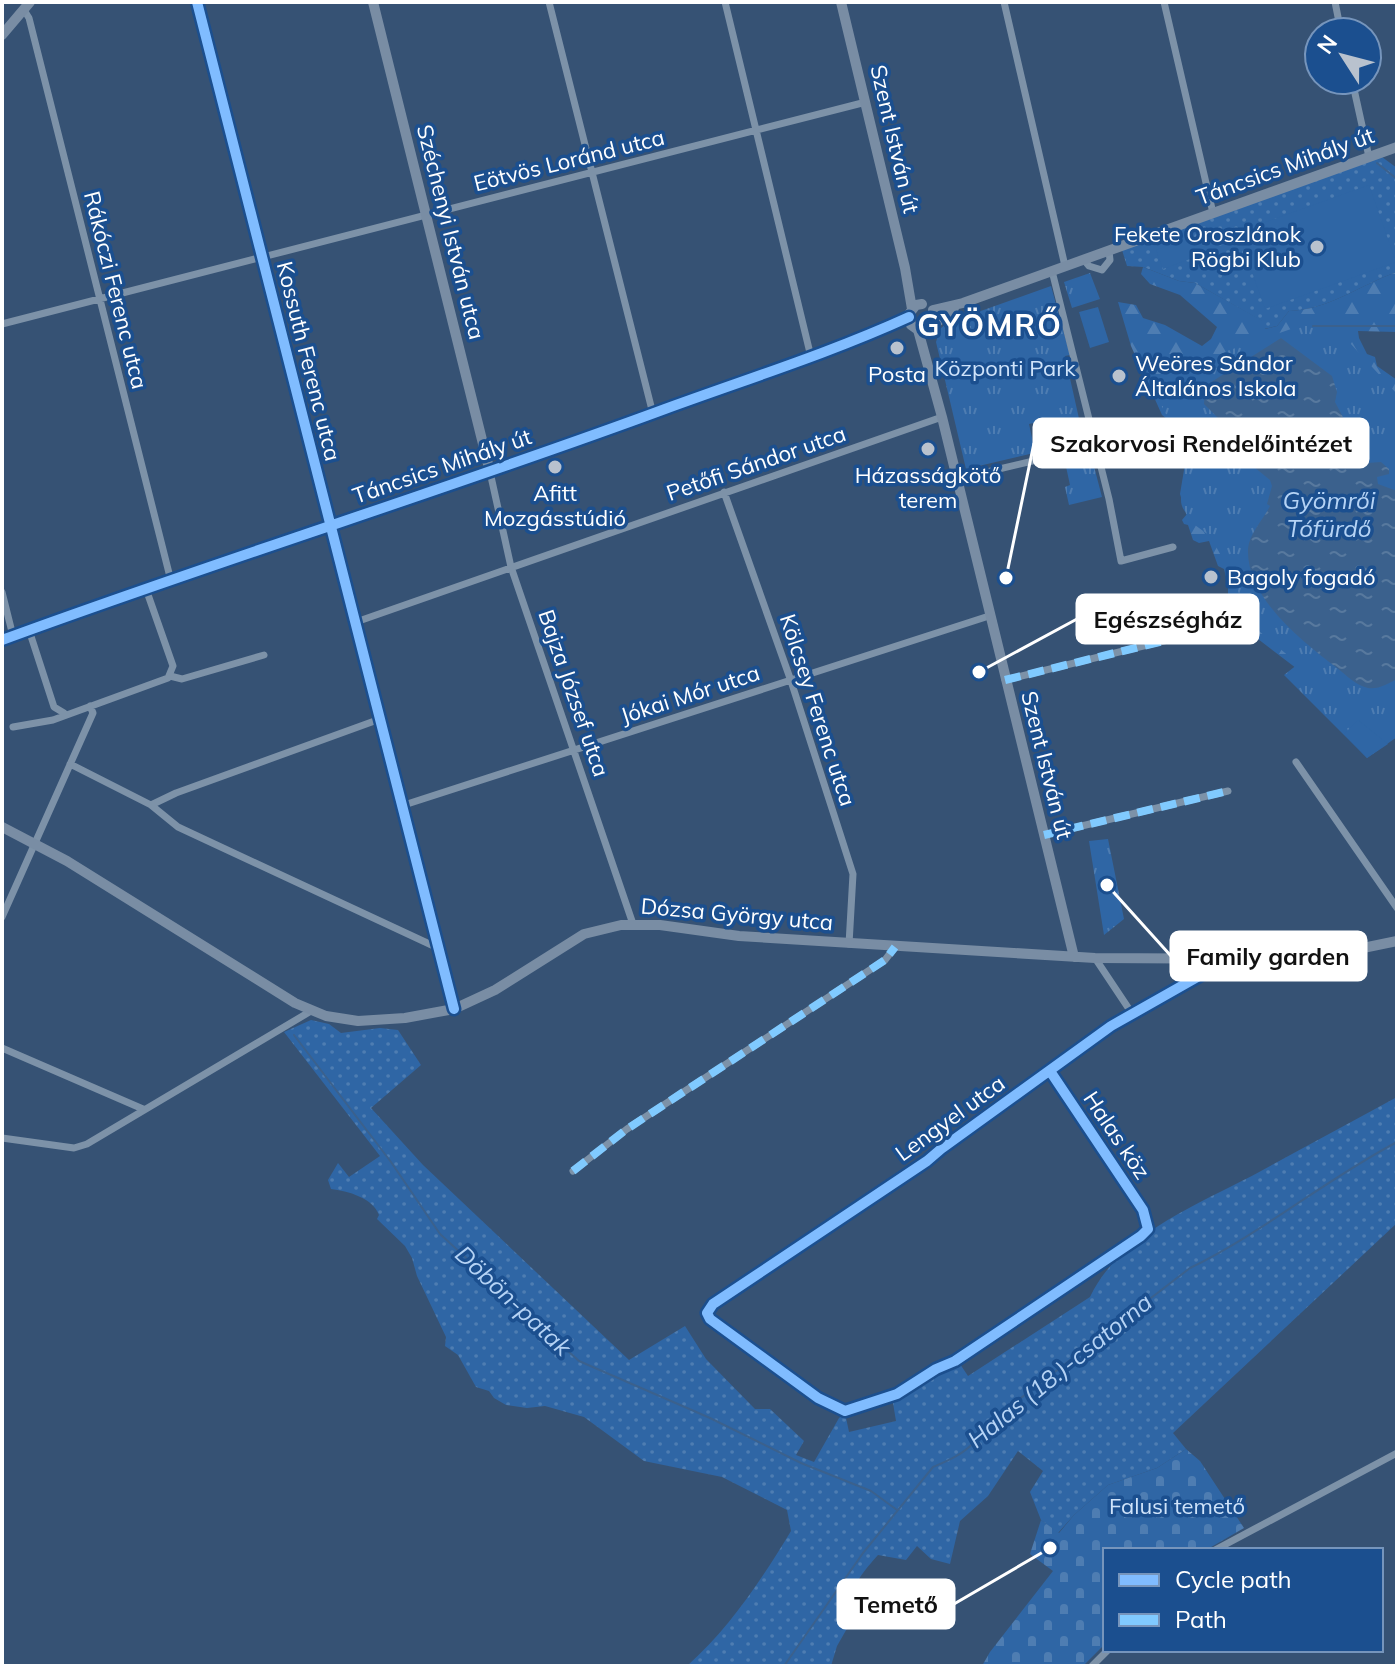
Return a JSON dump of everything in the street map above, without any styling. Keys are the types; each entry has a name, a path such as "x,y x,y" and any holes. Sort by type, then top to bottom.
{"street":[{"name":"Kossuth Ferenc utca","path":"197,2 454,1009"},
{"name":"Széchenyi István utca","path":"373,2 490,472"},
{"path":"549,2 653,414"},
{"path":"725,2 811,357"},
{"name":"Szent István út","path":"841,2 1074,957"},
{"path":"1004,2 1065,266"},
{"path":"1164,2 1213,213"},
{"path":"2,35 27,6"},
{"name":"Rákóczi Ferenc utca","path":"27,6 171,581"},
{"path":"1356,96 1369,157"},
{"name":"Eötvös Loránd utca","path":"2,324 866,102"},
{"name":"Táncsics Mihály út","path":"2,640 490,472 1397,147"},
{"path":"1052,271 1109,499 1121,561 1173,547"},
{"name":"Táncsics Mihály út","path":"919,320 933,310 960,304"},
{"name":"Petőfi Sándor utca","path":"356,622 942,417"},
{"path":"957,479 1096,446"},
{"name":"Bajza József utca","path":"490,472 511,567 633,924"},
{"name":"Kölcsey Ferenc utca","path":"724,492 791,681 853,874 849,944"},
{"path":"13,727 53,720 170,676 173,666 146,589"},
{"path":"2,592 13,636"},
{"name":"Jókai Mór utca","path":"401,806 989,616"},
{"path":"1005,680 1249,620"},
{"path":"29,630 54,707 66,714"},
{"path":"170,676 182,679 264,655"},
{"path":"2,917 93,713 90,706"},
{"path":"151,805 176,793 380,719"},
{"path":"1296,762 1397,908"},
{"path":"70,764 151,805 178,827 438,948"},
{"path":"1044,835 1228,791"},
{"name":"Dózsa György utca","path":"2,827 36,843 270,989 311,1011 358,1021 405,1018 454,1009 495,990 562,945 584,934 633,924 739,936 1095,958 1289,959 1329,955 1397,941"},
{"path":"573,1171 627,1129 885,960 895,947"},
{"path":"1095,958 1133,1015"},
{"name":"Lengyel utca","path":"709,1308 927,1161 1111,1026 1201,975 1214,960"},
{"path":"2,1138 74,1148 87,1144 311,1011"},
{"path":"2,1048 143,1109"},
{"name":"Halas köz","path":"709,1308 707,1313 710,1319 719,1326 818,1398 845,1411 897,1394 936,1369 973,1351 1141,1236 1148,1229 1143,1210 1050,1071"},
{"path":"1219,1548 1397,1453"}],"green space":[{"path":"1382,157 1397,168 1397,272 1331,302 1289,311 1277,326 1264,329 1262,321 1195,283 1179,281 1143,267 1127,266 1122,250"},
{"name":"Fekete Oroszlánok Rögbi Klub","path":"1369,185 1396,262 1265,309 1238,232"},
{"path":"1190,237 1198,256 1163,269 1156,250"},
{"path":"1143,267 1179,281 1195,283 1263,321 1265,329 1277,326 1289,311 1331,302 1397,272 1397,332 1358,331 1367,354 1375,357 1377,366 1397,380 1397,491 1287,646 1313,681 1258,639 1250,615 1239,612 1228,597 1224,569 1218,566 1209,541 1199,543 1193,540 1188,525 1182,520 1187,514 1181,499 1186,483 1209,453 1162,415 1131,346 1118,302 1136,305 1143,318 1165,325 1202,346 1211,339 1217,327 1180,295 1150,284 1141,274"},
{"path":"1090,273 1100,299 1072,308 1064,282"},
{"name":"Központi Park","path":"1051,286 1070,355 1065,356 1084,441 966,469 936,342 940,329 947,323","holes":["1055,418 1061,445 1035,452 1029,424"]},
{"path":"1098,307 1109,342 1090,348 1079,312"},
{"path":"1326,317 1397,394 1397,737 1367,758 1284,675 1298,664 1253,626 1228,568 1210,536 1188,520 1180,494 1185,464 1196,461 1172,426 1155,393 1227,351"},
{"path":"1091,455 1102,497 1069,505 1065,487 1070,485 1065,462"},
{"path":"1358,720 1388,744 1367,758 1344,734"},
{"path":"1108,839 1124,919 1104,935 1089,841"},
{"path":"311,1020 329,1024 341,1033 380,1028 398,1030 421,1065 371,1108 423,1165 629,1360 685,1326 706,1359 755,1409 770,1409 804,1441 796,1455 814,1462 845,1413 849,1432 896,1421 892,1397 960,1364 968,1376 1090,1297 1121,1255 1165,1222 1397,1097 1397,1223 1173,1433 1186,1449 1157,1468 1108,1485 1058,1533 1041,1520 1030,1492 1043,1471 1018,1451 988,1496 960,1521 950,1564 931,1559 917,1546 906,1560 878,1555 853,1592 853,1618 837,1646 831,1666 687,1666 731,1620 768,1567 791,1531 787,1510 722,1477 644,1461 584,1417 545,1406 527,1408 506,1405 489,1391 476,1387 458,1355 445,1346 446,1337 405,1246 377,1219 376,1209 366,1200 331,1189 328,1180 338,1163 349,1177 380,1156 284,1032"},
{"name":"Falusi temető","path":"1186,1449 1200,1461 1244,1528 1209,1548 1103,1548 1103,1646 1083,1666 982,1666 1053,1571 1030,1554 1041,1520 1059,1533 1108,1485 1157,1468"}],"water":[{"name":"Gyömrői Tófürdő","path":"1281,338 1332,376 1337,392 1335,402 1367,463 1381,462 1389,469 1389,474 1377,477 1378,484 1397,491 1397,679 1379,687 1368,688 1356,683 1308,645 1279,617 1256,585 1248,549 1254,532 1270,506 1267,504 1272,486 1270,480 1238,454 1223,423 1204,404 1205,386"}],"waterway":[{"path":"1377,163 1397,179"},
{"path":"1313,326 1397,326"},
{"name":"Döbön-patak","path":"294,1035 391,1162 440,1234 579,1361 710,1418 801,1463 871,1491 897,1510"},
{"name":"Halas (18.)-csatorna","path":"784,1666 863,1553 933,1467 965,1450 991,1421 1190,1268 1243,1239 1397,1142"}],"marked path":[{"path":"1005,680 1249,620"},
{"path":"1044,835 1228,791"},
{"path":"573,1171 627,1129 885,960 895,947"}],"cycle path":[{"path":"197,2 454,1009"},
{"path":"2,640 583,439 819,354 909,317"},
{"path":"1050,1071 1143,1210 1148,1229 1141,1236 955,1361 936,1369 897,1394 845,1411 818,1398 710,1319 707,1313 713,1304 927,1161 1111,1026 1201,975 1214,960"}],"place":[{"name":"Fekete Oroszlánok Rögbi Klub","path":"1317,247"},
{"name":"Posta","path":"897,348"},
{"name":"Weöres Sándor Általános Iskola","path":"1119,376"},
{"name":"Házasságkötő terem","path":"928,449"},
{"name":"Afitt Mozgásstúdió","path":"555,467"},
{"name":"Bagoly fogadó","path":"1211,577"},
{"name":"Szakorvosi Rendelőintézet","path":"1006,578"},
{"name":"Egészségház","path":"979,672"},
{"name":"Family garden","path":"1107,885"},
{"name":"Temető","path":"1050,1548"}],"district":[{"name":"GYÖMRŐ","path":"990,326"}]}
